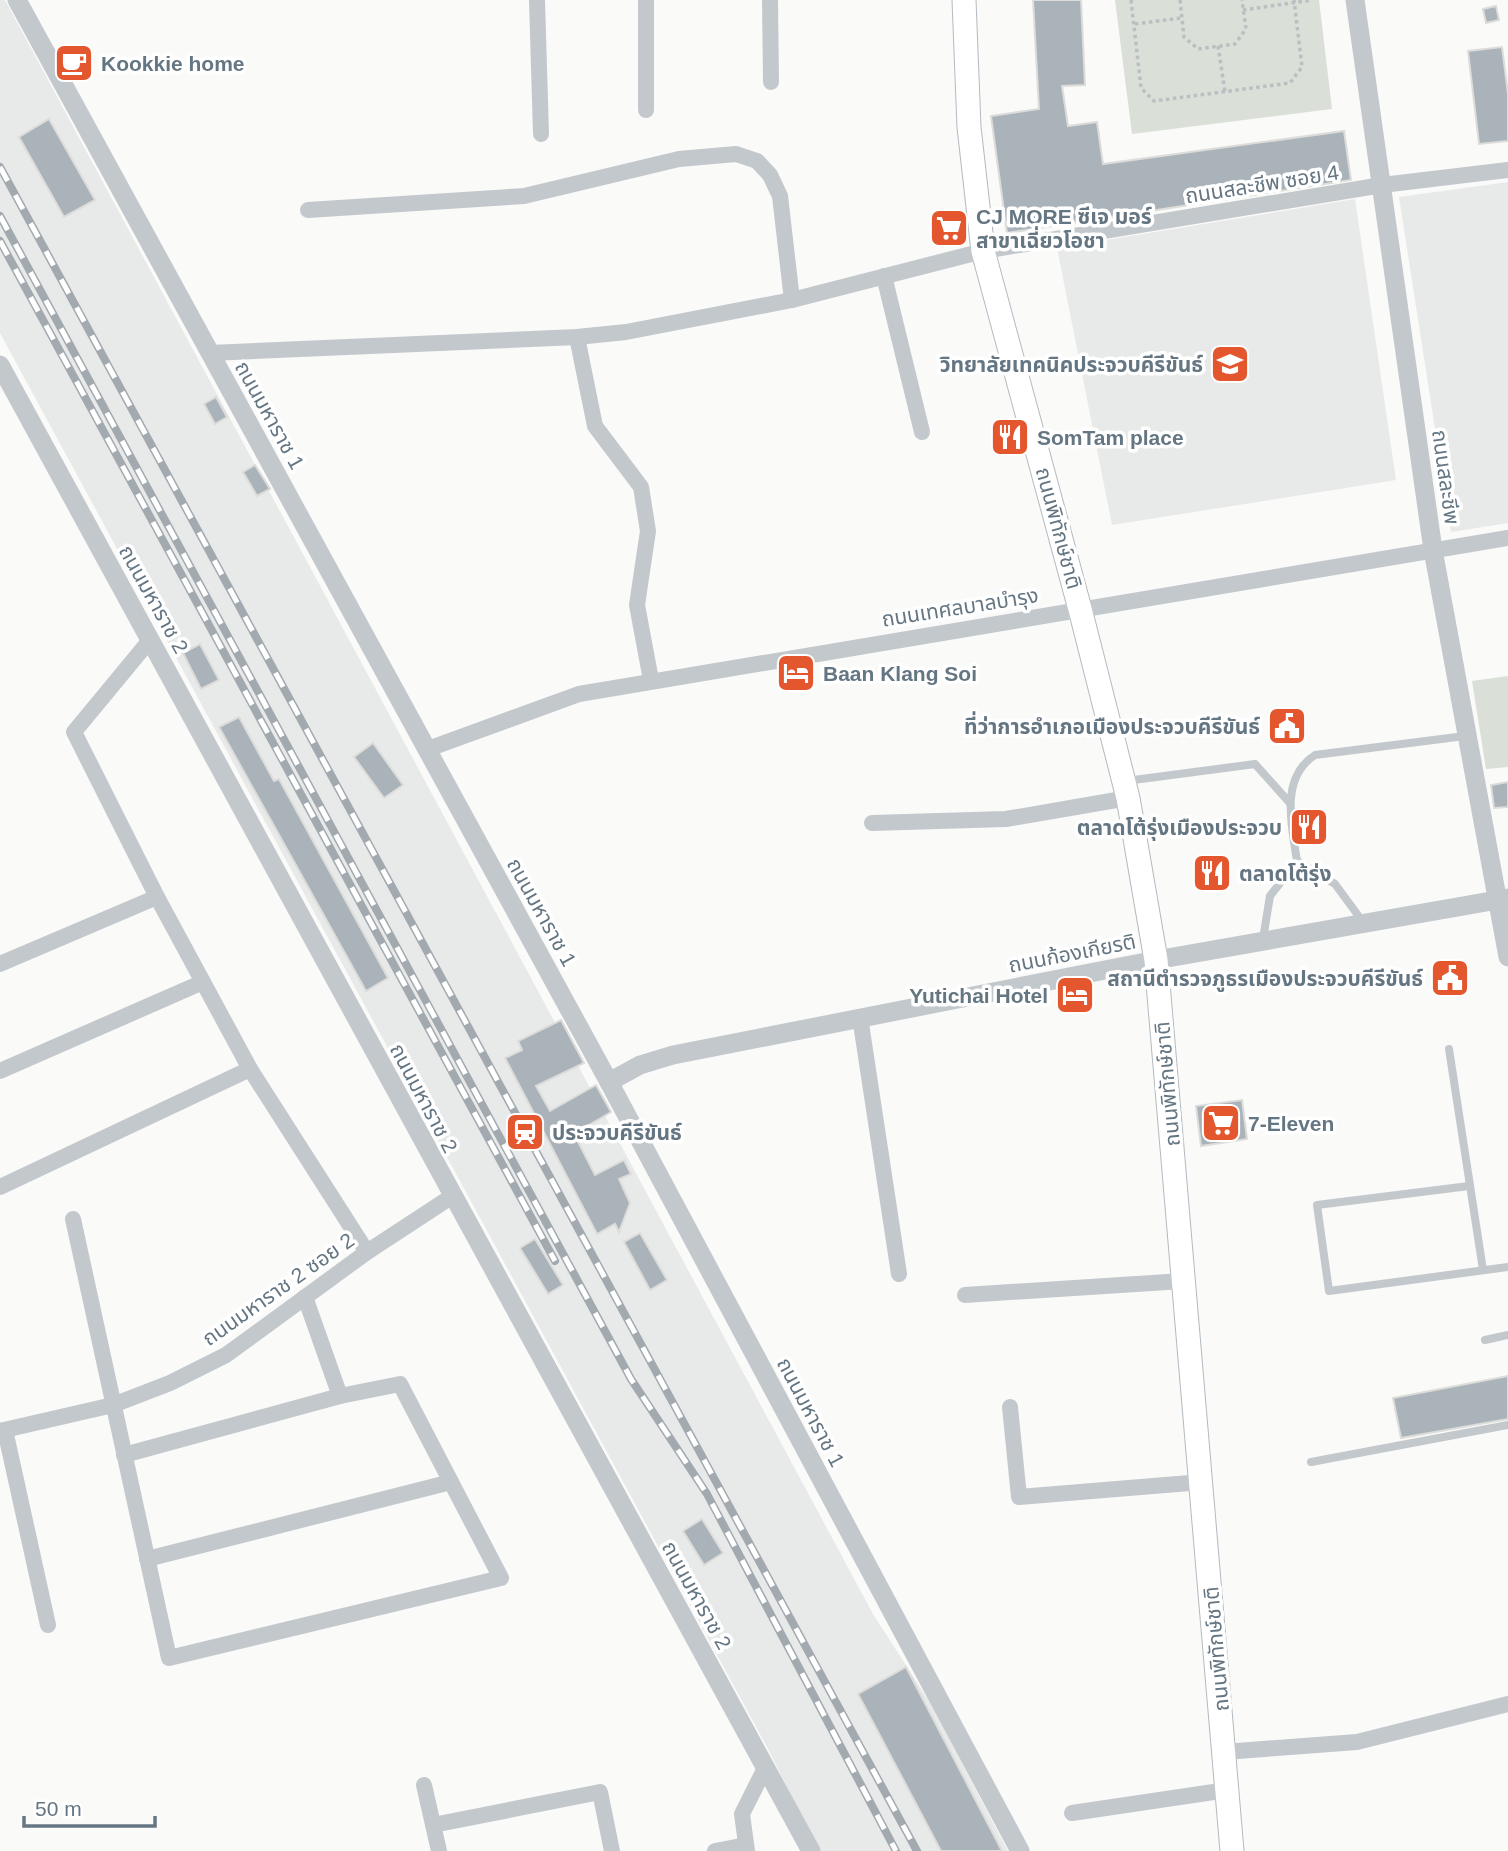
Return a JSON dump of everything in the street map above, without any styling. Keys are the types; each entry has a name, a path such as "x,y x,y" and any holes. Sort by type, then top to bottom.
{"main road":[{"name":"ถนนพิทักษ์ชาติ","path":"964,0 969,127 984,251 1080,608 1125,790 1156,960 1232,1851"}],"street":[{"name":"ถนนมหาราช 1","path":"17,0 609,1082 1020,1851"},
{"path":"537,0 541,134"},
{"path":"646,0 646,110"},
{"path":"770,0 771,82"},
{"name":"ถนนสละชีพ","path":"1355,0 1433,550 1465,736 1502,899 1508,957"},
{"path":"308,210 524,197 679,159 736,154 757,160 770,175 779,196 792,300"},
{"name":"ถนนสละชีพ ซอย 4","path":"210,353 577,337 626,332 792,300 984,251 1382,185 1508,170"},
{"path":"884,276 922,432"},
{"path":"577,337 595,426 641,487 648,531 638,605 651,680"},
{"name":"ถนนมหาราช 2","path":"2,373 811,1851"},
{"name":"ถนนเทศลบาลบำรุง","path":"428,749 579,694 1508,538"},
{"path":"150,640 75,732 158,897 250,1069 367,1252"},
{"path":"872,822 1006,819 1125,790"},
{"path":"0,964 158,897"},
{"name":"ถนนก้องเกียรติ","path":"609,1082 640,1065 673,1055 1156,960 1502,899"},
{"path":"0,1071 203,982"},
{"path":"860,1017 899,1274"},
{"path":"0,1187 250,1069"},
{"name":"ถนนมหาราช 2 ซอย 2","path":"2,1431 113,1405 170,1383 226,1355 367,1252 451,1197"},
{"path":"73,1219 113,1405 124,1455 147,1559 169,1658 501,1578 400,1384 340,1396 124,1455"},
{"path":"965,1295 1183,1281"},
{"path":"305,1297 340,1396"},
{"path":"1010,1407 1019,1497 1202,1482"},
{"path":"2,1431 48,1625"},
{"path":"147,1559 451,1482"},
{"path":"1224,1752 1357,1742 1508,1704"},
{"path":"715,1851 746,1848 741,1814 766,1766"},
{"path":"424,1785 439,1851"},
{"path":"1072,1813 1227,1790"},
{"path":"433,1825 600,1792 612,1851"}],"lane":[{"path":"1262,941 1270,896 1297,861 1289,802 1306,761 1315,755 1465,736"},
{"path":"1125,790 1255,764 1289,802"},
{"path":"1297,861 1335,884 1364,924"},
{"path":"1449,1049 1483,1270"},
{"path":"1469,1185 1317,1205 1329,1292 1508,1267"},
{"path":"1485,1340 1508,1335"},
{"path":"1311,1462 1508,1425"}],"path":[{"path":"1131,0 1141,88 1154,101 1290,83 1302,67 1294,1"},
{"path":"1180,0 1185,37 1198,49 1235,44 1246,29 1242,0"},
{"path":"1243,9 1312,0"},
{"path":"1135,24 1182,18"},
{"path":"1218,46 1225,92"}],"shaded area":[{"path":"0,0 5,0 873,1614 931,1704 1008,1851 819,1851 767,1747 0,333"},
{"path":"1115,0 1319,0 1332,109 1132,134"},
{"path":"1508,182 1508,523 1451,532 1399,197"},
{"name":"วิทยาลัยเทคนิคประจวบคีรีขันธ์","path":"1355,199 1396,480 1112,525 1057,248"},
{"path":"1508,676 1508,767 1486,769 1472,681"}],"building":[{"path":"1033,0 1081,0 1085,85 1062,86 1068,126 1097,122 1103,164 1344,131 1351,180 1007,233 991,116 1039,109"},
{"path":"1496,6 1499,20 1486,23 1483,9"},
{"path":"1502,47 1508,94 1508,141 1479,144 1468,51"},
{"path":"49,119 95,200 64,217 19,137"},
{"path":"216,397 227,417 215,424 204,404"},
{"path":"255,465 270,489 257,496 243,472"},
{"path":"200,644 219,680 201,689 183,653"},
{"path":"239,717 274,781 279,779 388,978 366,991 219,727"},
{"path":"373,743 403,785 384,798 354,757"},
{"path":"1508,782 1508,807 1494,808 1491,785"},
{"path":"561,1020 584,1063 536,1086 550,1111 596,1085 611,1112 574,1134 595,1175 624,1160 631,1174 619,1179 630,1203 619,1232 615,1224 597,1234 505,1058 522,1050 518,1041"},
{"name":"7-Eleven","path":"1242,1100 1247,1139 1201,1146 1196,1106"},
{"path":"640,1233 667,1280 650,1290 624,1242"},
{"path":"535,1239 563,1285 548,1294 520,1248"},
{"path":"1508,1376 1508,1419 1401,1438 1393,1398"},
{"path":"702,1519 723,1553 704,1565 683,1531"},
{"path":"906,1667 1002,1851 941,1851 858,1694"}],"railway":[{"path":"0,167 917,1851"},
{"path":"0,216 631,1379 707,1494 896,1851"},
{"path":"0,241 555,1261"}],"place":[{"name":"Kookkie home","path":"74,63"},
{"name":"CJ MORE ซีเจ มอร์ สาขาเฉี่ยวโอชา","path":"949,228"},
{"name":"วิทยาลัยเทคนิคประจวบคีรีขันธ์","path":"1230,364"},
{"name":"SomTam place","path":"1010,437"},
{"name":"Baan Klang Soi","path":"796,673"},
{"name":"ที่ว่าการอำเภอเมืองประจวบคีรีขันธ์","path":"1287,726"},
{"name":"ตลาดโต้รุ่งเมืองประจวบ","path":"1309,827"},
{"name":"ตลาดโต้รุ่ง","path":"1212,873"},
{"name":"สถานีตำรวจภูธรเมืองประจวบคีรีขันธ์","path":"1450,978"},
{"name":"Yutichai Hotel","path":"1075,995"},
{"name":"7-Eleven","path":"1221,1123"},
{"name":"ประจวบคีรีขันธ์","path":"525,1132"}]}
